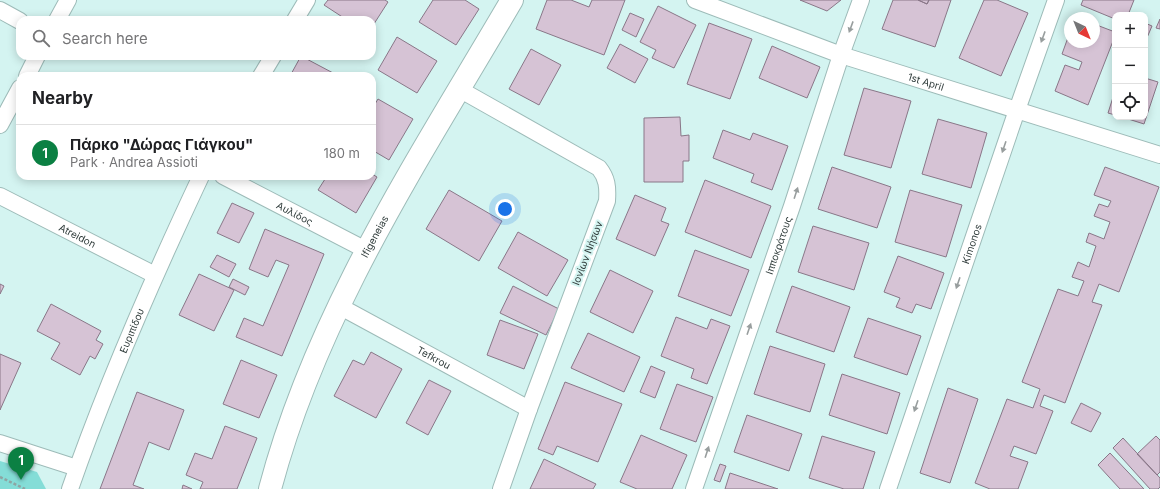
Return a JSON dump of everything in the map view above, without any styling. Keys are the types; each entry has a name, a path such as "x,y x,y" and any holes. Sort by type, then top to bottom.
{"street":[{"path":"59,16 68,0"},
{"path":"297,16 307,0"},
{"name":"Ifigeneias","path":"275,488 297,402 315,357 366,250 512,0"},
{"name":"1st April","path":"695,0 841,55 1160,155"},
{"name":"Ιπποκράτους","path":"694,489 792,206 841,55 861,0"},
{"name":"Kimonos","path":"888,489 1056,0"},
{"path":"0,10 16,19"},
{"path":"28,72 35,60"},
{"path":"263,72 271,60"},
{"name":"Ιονίων Νήσων","path":"459,89 599,168 606,177 607,201 529,409 501,489"},
{"path":"0,125 16,95"},
{"name":"Ευριπίδου","path":"70,489 77,468 155,275 200,180"},
{"name":"Αυλίδος","path":"231,180 366,250"},
{"name":"Atreidon","path":"0,196 155,275"},
{"name":"Tefkrou","path":"339,306 529,409"},
{"path":"0,442 77,468"}],"path":[{"path":"0,477 25,489"}],"shaded area":[{"path":"0,461 37,472 46,489 0,489"}],"building":[{"path":"328,0 385,0 388,2 376,21 376,16 341,16 324,5"},
{"path":"433,0 465,0 479,9 456,45 419,22"},
{"path":"547,0 571,0 589,7 592,0 625,0 604,55 536,29"},
{"path":"800,0 841,0 827,11"},
{"path":"893,0 918,0 927,4 929,0 951,0 935,47 882,29"},
{"path":"918,0 929,0 927,4"},
{"path":"984,0 997,0 1028,13 1001,76 959,58"},
{"path":"1083,0 1134,0 1129,12 1112,12 1112,18 1081,5"},
{"path":"658,6 696,25 674,68 652,58 656,50 640,42"},
{"path":"630,13 644,19 636,37 622,30"},
{"path":"1160,19 1160,29 1156,28"},
{"path":"709,23 752,39 730,99 687,84"},
{"path":"1148,24 1152,26 1148,35"},
{"path":"1100,26 1112,31 1112,44 1088,105 1055,91 1065,65 1079,70 1082,62 1062,54 1064,48 1100,48"},
{"path":"397,37 437,61 417,93 378,70"},
{"path":"620,44 648,59 635,83 607,68"},
{"path":"772,46 820,67 807,98 759,78"},
{"path":"531,49 561,65 539,105 509,89"},
{"path":"299,60 309,60 331,72 292,72"},
{"path":"1148,79 1158,82 1148,112"},
{"path":"864,88 911,101 891,168 844,155"},
{"path":"378,99 413,119 389,160 376,152 376,102"},
{"path":"1112,100 1112,114 1108,113"},
{"path":"680,117 681,136 689,135 689,161 683,161 683,182 644,182 644,118"},
{"path":"938,119 987,133 971,188 922,174"},
{"path":"1131,120 1145,120 1144,124"},
{"path":"723,130 750,140 753,133 788,146 772,190 751,182 754,174 713,158"},
{"path":"832,167 891,187 877,228 818,209"},
{"path":"1105,167 1159,187 1119,292 1099,284 1092,302 1102,305 1065,403 1044,395 1040,406 1053,411 1036,454 1014,446 1010,456 1028,462 1018,489 990,489 975,483 1007,399 1033,408 1040,389 1022,382 1058,289 1078,296 1084,281 1072,277 1078,262 1089,267 1096,246 1086,242 1089,233 1104,239 1110,222 1094,216 1099,204 1108,207 1111,201 1094,195"},
{"path":"324,180 375,180 356,213 318,190"},
{"path":"705,180 771,206 751,258 685,232"},
{"path":"449,190 502,221 479,261 426,229"},
{"path":"910,190 962,205 946,257 895,242"},
{"path":"635,195 666,208 661,221 669,224 655,256 616,239"},
{"path":"232,203 254,213 239,243 217,233"},
{"path":"813,226 869,243 854,290 798,272"},
{"path":"265,229 324,254 282,356 236,337 244,318 263,326 289,265 276,260 268,277 249,269"},
{"path":"518,232 568,260 547,296 498,268"},
{"path":"695,250 749,270 731,316 678,296"},
{"path":"217,255 236,264 229,277 210,267"},
{"path":"898,256 944,273 931,309 916,304 912,313 896,307 900,298 884,292"},
{"path":"610,270 653,291 633,333 590,312"},
{"path":"199,274 234,290 214,331 179,315"},
{"path":"233,279 249,287 245,295 229,287"},
{"path":"0,284 4,286 0,294"},
{"path":"513,286 559,309 546,335 500,313"},
{"path":"792,286 850,307 834,352 776,332"},
{"path":"51,304 101,331 96,340 103,344 95,359 90,356 80,375 51,359 60,343 37,331"},
{"path":"676,317 707,329 711,319 730,326 707,384 691,378 694,369 661,356"},
{"path":"868,318 921,336 907,375 854,357"},
{"path":"500,320 538,334 524,369 487,355"},
{"path":"588,333 640,357 624,392 571,368"},
{"path":"770,346 825,364 810,412 754,394"},
{"path":"371,352 402,369 376,418 334,396 353,360 364,365"},
{"path":"0,354 21,363 0,410"},
{"path":"241,360 277,375 259,418 223,404"},
{"path":"651,366 665,372 655,398 640,392"},
{"path":"842,374 900,393 887,434 829,415"},
{"path":"429,380 451,391 428,435 406,423"},
{"path":"565,382 622,404 598,462 557,446 553,455 538,449"},
{"path":"677,384 713,397 696,442 660,429"},
{"path":"948,388 978,399 950,483 920,473"},
{"path":"137,392 184,410 169,450 149,442 133,485 144,489 100,489"},
{"path":"1081,403 1101,413 1091,432 1071,423"},
{"path":"747,415 802,434 789,471 734,452"},
{"path":"225,426 257,438 237,489 200,489 203,482 186,475 195,453 212,459"},
{"path":"641,435 687,455 672,489 637,489 620,482"},
{"path":"822,436 875,452 863,489 844,489 809,478"},
{"path":"1156,436 1160,440 1160,472 1157,475 1137,454"},
{"path":"1123,438 1160,478 1160,487 1158,489 1150,489 1113,448"},
{"path":"1110,453 1144,489 1120,489 1098,465"},
{"path":"544,459 596,484 593,489 530,489"},
{"path":"720,464 726,466 720,482 714,480"},
{"path":"730,473 778,489 725,489"},
{"path":"183,485 192,489 182,489"}],"place":[{"name":"Πάρκο \"Δώρας Γιάγκου\"","path":"21,480"}]}
